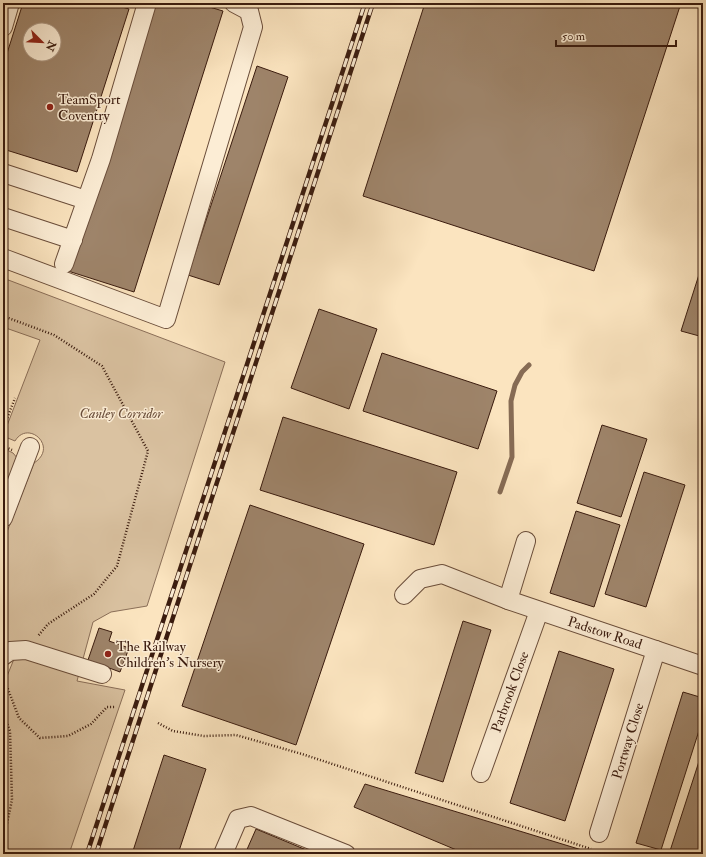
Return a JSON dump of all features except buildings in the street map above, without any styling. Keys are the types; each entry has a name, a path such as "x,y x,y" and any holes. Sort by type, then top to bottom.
{"street":[{"path":"3,27 10,3"},
{"path":"64,264 100,159 146,3"},
{"path":"3,258 166,319 253,27 248,11 234,3"},
{"path":"3,173 86,200"},
{"path":"3,216 73,240"},
{"path":"3,518 30,447"},
{"path":"508,600 526,541"},
{"name":"Padstow Road","path":"404,595 420,579 442,574 538,611 703,666"},
{"name":"Parbrook Close","path":"481,773 538,611"},
{"path":"3,656 10,651 26,650 102,674"},
{"name":"Portway Close","path":"599,833 656,650"},
{"path":"223,854 238,819 251,816 346,854"}],"path":[{"path":"3,316 54,335 102,366 148,451 117,566 94,594 48,624 26,650"},
{"path":"3,429 15,398"},
{"path":"3,667 6,684 19,718 40,738 68,736 91,724 107,707 116,707"},
{"path":"3,713 10,731 12,800 3,842"},
{"path":"158,723 173,730 204,736 236,735 302,754 606,854"}],"green space":[{"name":"Canley Corridor","path":"3,278 225,362 147,606 111,612 93,622 77,681 125,690 69,854 3,854 3,686 14,659 7,647 3,644 3,542 34,463 41,457 43,450 42,443 39,438 33,434 27,433 21,435 15,441 3,436 40,340 3,327"},
{"path":"3,448 13,453 18,459 8,494 3,492"}],"waterway":[{"path":"500,492 512,457 511,401 515,385 522,372 529,365"}],"railway":[{"path":"87,854 365,3"},
{"path":"96,854 373,3"}],"place":[{"name":"TeamSport Coventry","path":"50,107"},
{"name":"The Railway Children's Nursery","path":"108,654"}]}
